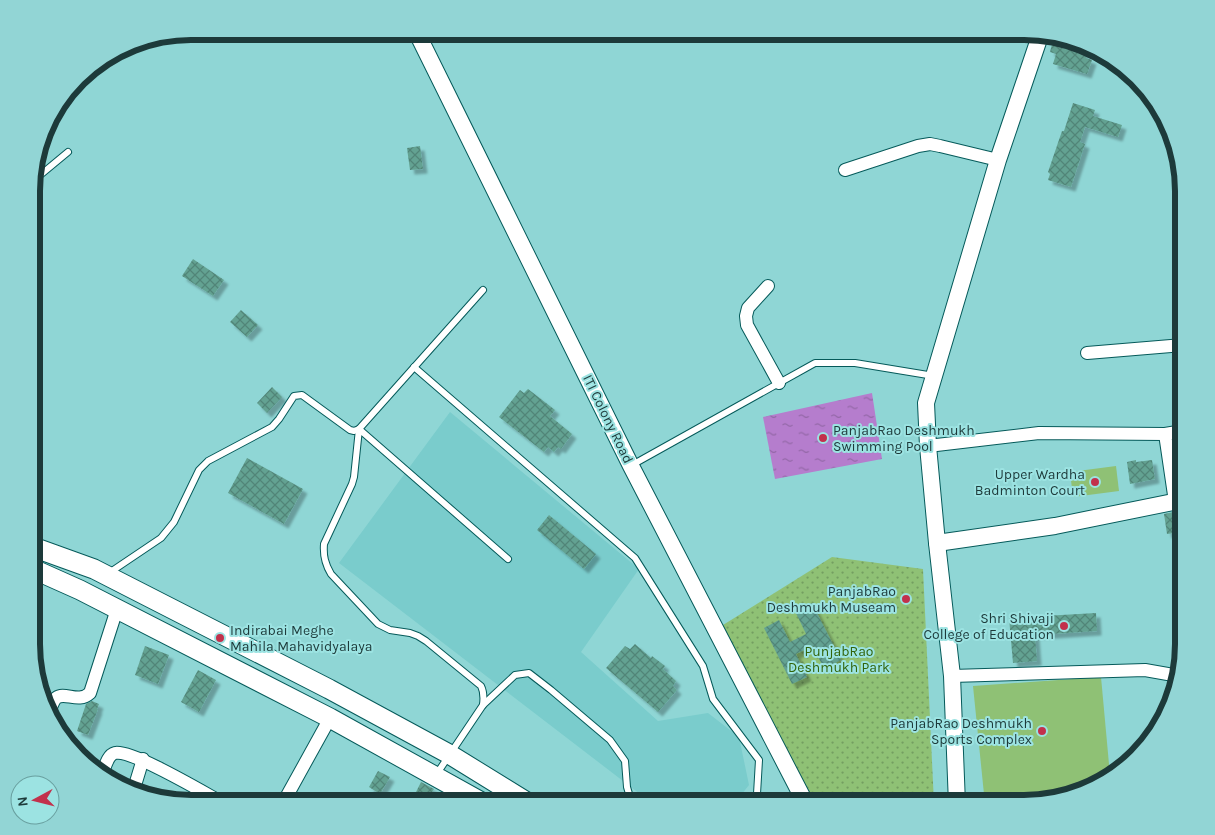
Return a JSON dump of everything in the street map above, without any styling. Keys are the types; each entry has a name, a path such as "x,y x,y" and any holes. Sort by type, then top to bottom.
{"main road":[{"path":"40,550 100,572 329,689 449,754 515,795"},
{"path":"40,572 80,590 330,718 469,795"},
{"path":"80,590 100,572"}],"street":[{"name":"ITI Colony Road","path":"420,40 631,466 801,795"},
{"path":"957,795 952,676 937,543 926,403 998,160 1038,40"},
{"path":"845,170 918,146 930,144 998,160"},
{"path":"768,286 748,308 746,316 747,325 779,383"},
{"path":"1087,353 1175,347"},
{"path":"928,446 1039,433 1165,434 1175,432"},
{"path":"1165,434 1175,482"},
{"path":"937,543 1056,526 1175,502"},
{"path":"52,704 58,697 81,698 90,693 117,609"},
{"path":"952,676 1144,670 1172,675"},
{"path":"288,795 330,718"},
{"path":"105,768 109,758 116,753 143,759 197,795"},
{"path":"135,785 143,759"}],"lane":[{"path":"41,174 68,152"},
{"path":"100,572 160,538 174,522 199,470 208,461 272,427 294,396 302,395 350,430 359,429 483,290"},
{"path":"631,466 815,363 855,363 934,376"},
{"path":"414,367 635,558 703,666 713,699 758,760 756,795"},
{"path":"359,429 508,559"},
{"path":"359,429 354,477 324,544 323,556 325,564 330,574 378,624 390,630 418,636 481,686 484,691 483,704"},
{"path":"435,776 483,704 515,675 529,673 610,740 625,760 629,795"}],"shaded area":[{"path":"450,412 639,569 581,652 658,721 708,713 739,737 749,785 741,795 641,795 339,563"}],"green space":[{"name":"Upper Wardha Badminton Court","path":"1116,466 1119,491 1073,497 1070,472"},
{"name":"PunjabRao Deshmukh Park","path":"832,557 923,569 934,795 808,795 723,625"},
{"name":"PanjabRao Deshmukh Sports Complex","path":"1101,677 1109,769 1082,784 1063,790 1044,794 984,795 973,686"}],"water":[{"name":"PanjabRao Deshmukh Swimming Pool","path":"872,393 882,459 775,479 763,417"}],"building":[{"path":"1052,44 1059,46 1059,44 1063,45 1082,51 1082,55 1092,60 1087,74 1053,64 1056,54 1050,52"},
{"path":"1073,103 1095,110 1093,116 1122,125 1118,137 1085,127 1080,142 1085,144 1071,187 1048,180 1050,174 1048,172"},
{"path":"420,146 423,169 410,170 407,148"},
{"path":"193,259 224,280 213,296 182,276"},
{"path":"241,310 258,325 247,337 230,322"},
{"path":"272,387 282,397 267,413 257,403"},
{"path":"528,389 555,410 550,416 572,434 561,449 558,447 554,452 548,447 544,452 499,417 520,390 524,393"},
{"path":"247,458 303,489 284,524 228,493"},
{"path":"1136,460 1136,462 1152,460 1155,479 1130,484 1127,462"},
{"path":"1175,512 1175,533 1167,534 1164,514"},
{"path":"549,515 596,554 584,569 537,530"},
{"path":"812,603 841,660 824,669 813,646 796,654 807,677 792,684 764,628 779,620 790,642 806,634 795,611"},
{"path":"1096,613 1097,631 1035,635 1037,661 1013,663 1009,618"},
{"path":"635,644 651,658 652,656 665,666 663,669 676,681 673,686 677,690 658,712 606,668 625,646 630,649"},
{"path":"145,646 169,655 158,684 135,675"},
{"path":"198,670 216,680 199,712 181,702"},
{"path":"92,701 99,704 88,735 77,731 86,704"},
{"path":"378,771 390,777 380,794 369,787"},
{"path":"421,782 434,789 430,795 414,795"}],"place":[{"name":"PanjabRao Deshmukh Swimming Pool","path":"823,438"},
{"name":"Upper Wardha Badminton Court","path":"1095,482"},
{"name":"PanjabRao Deshmukh Museam","path":"906,599"},
{"name":"Shri Shivaji College of Education","path":"1064,626"},
{"name":"Indirabai Meghe Mahila Mahavidyalaya","path":"220,638"},
{"name":"PanjabRao Deshmukh Sports Complex","path":"1042,731"}]}
